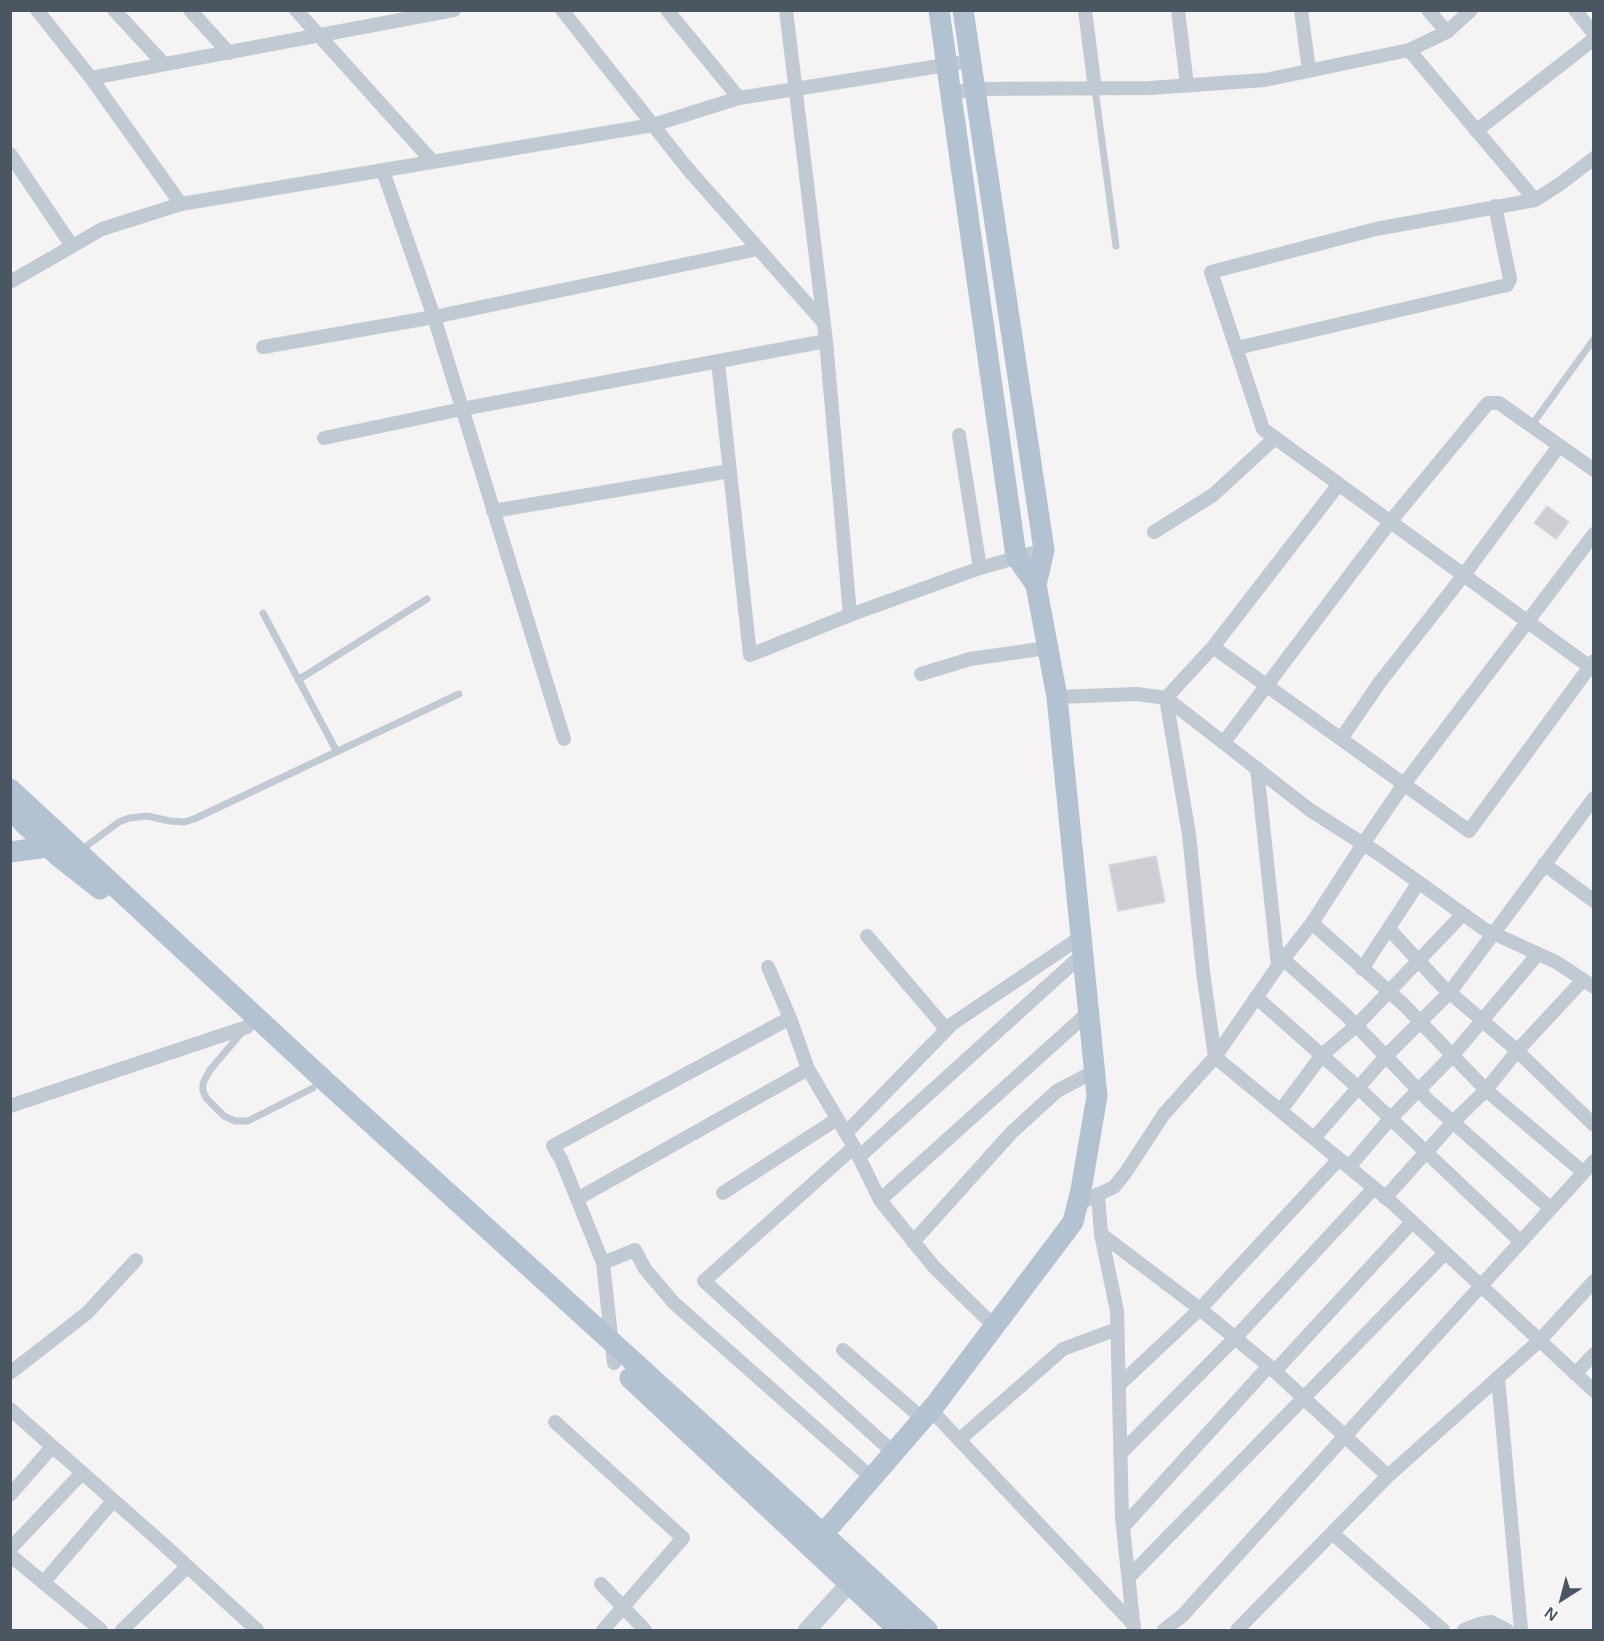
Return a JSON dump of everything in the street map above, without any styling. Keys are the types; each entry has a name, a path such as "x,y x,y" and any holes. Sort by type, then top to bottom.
{"main road":[{"path":"818,1541 927,1414 1073,1222 1097,1096 1057,697 1035,585 1016,556 939,10"},
{"path":"963,10 1044,550 1035,585"},
{"path":"10,789 40,834"},
{"path":"10,810 72,857 324,1081 818,1541 927,1630"},
{"path":"10,852 40,834"},
{"path":"72,857 105,893 313,1088 613,1352"},
{"path":"818,1541 849,1584 899,1630"},
{"path":"807,1630 849,1584"}],"street":[{"path":"37,10 91,78 181,204"},
{"path":"114,10 164,64"},
{"path":"190,10 229,53"},
{"path":"296,10 433,162"},
{"path":"91,78 318,36 418,14 454,10"},
{"path":"562,10 687,168 824,323"},
{"path":"666,10 739,98"},
{"path":"786,10 826,341 850,615"},
{"path":"1085,10 1095,89"},
{"path":"1178,10 1187,85"},
{"path":"1301,10 1309,71"},
{"path":"1428,10 1447,32"},
{"path":"951,93 975,89 1095,89 1265,80 1409,50 1447,32 1471,10"},
{"path":"1476,130 1593,36 1575,10"},
{"path":"1409,50 1535,200"},
{"path":"10,282 102,229 181,204 652,125 739,98 971,61"},
{"path":"10,154 72,246"},
{"path":"1213,647 1469,831 1592,666 1463,576 1263,429 1211,272 1376,230 1535,200 1593,158"},
{"path":"383,171 434,317 564,739"},
{"path":"1238,348 1507,285 1510,279 1495,206"},
{"path":"263,347 434,317 758,249"},
{"path":"324,438 462,409 826,341"},
{"path":"718,362 750,655 850,615 980,568 1016,556 1044,550"},
{"path":"1224,742 1390,522 1488,403 1499,404 1593,470"},
{"path":"959,435 980,568"},
{"path":"1155,532 1213,495 1275,438"},
{"path":"1341,739 1380,682 1463,576 1559,446"},
{"path":"493,511 730,471"},
{"path":"1166,698 1213,647 1339,484"},
{"path":"1078,1204 1114,1186 1126,1172 1164,1114 1215,1057 1280,963 1312,923 1404,784 1593,534"},
{"path":"921,674 970,659 1047,648"},
{"path":"1057,697 1137,694 1166,698 1310,810 1419,882 1492,934 1556,962 1588,983 1517,1051 1486,1090 1453,1122 1426,1153 1380,1193 1120,1454"},
{"path":"1166,698 1189,834 1203,972 1215,1057 1380,1193 1593,1391"},
{"path":"1257,768 1280,963 1357,1025 1418,1090 1550,1208"},
{"path":"1314,1138 1386,1056 1450,992 1593,798"},
{"path":"1544,864 1593,901"},
{"path":"1362,969 1419,882"},
{"path":"1281,1110 1322,1055 1357,1025 1463,914"},
{"path":"1312,923 1389,992 1486,1090 1583,1172"},
{"path":"1389,929 1450,992 1517,1051 1593,1125"},
{"path":"867,936 946,1029"},
{"path":"846,1133 946,1029 965,1014 1082,945"},
{"path":"894,1453 704,1281 857,1152 1082,945"},
{"path":"1119,1385 1200,1309 1453,1056 1538,954"},
{"path":"768,967 790,1018 808,1069 857,1152 880,1200 934,1267 994,1326"},
{"path":"1256,997 1359,1088 1521,1242"},
{"path":"880,1200 1089,1012"},
{"path":"613,1352 603,1263 561,1159 553,1146 790,1018"},
{"path":"10,1106 247,1027"},
{"path":"577,1199 808,1069"},
{"path":"913,1242 1012,1132 1057,1091 1095,1071"},
{"path":"723,1193 837,1119"},
{"path":"1164,1630 1183,1616 1593,1161"},
{"path":"1098,1194 1101,1234 1117,1311 1123,1527 1134,1628"},
{"path":"1123,1527 1412,1222"},
{"path":"1101,1234 1200,1309 1272,1369 1388,1476"},
{"path":"603,1263 635,1250 645,1269 674,1303 873,1479"},
{"path":"1129,1577 1445,1253"},
{"path":"10,1373 87,1313 136,1260"},
{"path":"1238,1630 1388,1476 1539,1341 1593,1281"},
{"path":"959,1440 1063,1349 1117,1329"},
{"path":"843,1350 959,1440 1134,1628"},
{"path":"1575,1374 1593,1354"},
{"path":"1498,1377 1521,1630"},
{"path":"10,1409 256,1630"},
{"path":"555,1422 683,1538 603,1630"},
{"path":"10,1495 52,1447"},
{"path":"10,1549 82,1473"},
{"path":"43,1583 113,1500"},
{"path":"1332,1533 1443,1630"},
{"path":"10,1555 100,1630"},
{"path":"123,1630 188,1567"},
{"path":"601,1584 645,1630"},
{"path":"1464,1630 1491,1622 1507,1630"}],"lane":[{"path":"1095,89 1116,246"},
{"path":"1531,426 1593,339"},
{"path":"298,680 427,599"},
{"path":"263,614 337,752"},
{"path":"72,857 119,822 129,818 147,816 170,821 194,819 459,694"},
{"path":"247,1027 210,1070 203,1083 206,1098 224,1116 235,1121 248,1120 313,1088"}],"building":[{"path":"1547,506 1569,522 1556,539 1534,523"},
{"path":"1156,856 1165,902 1118,911 1109,865"}]}
